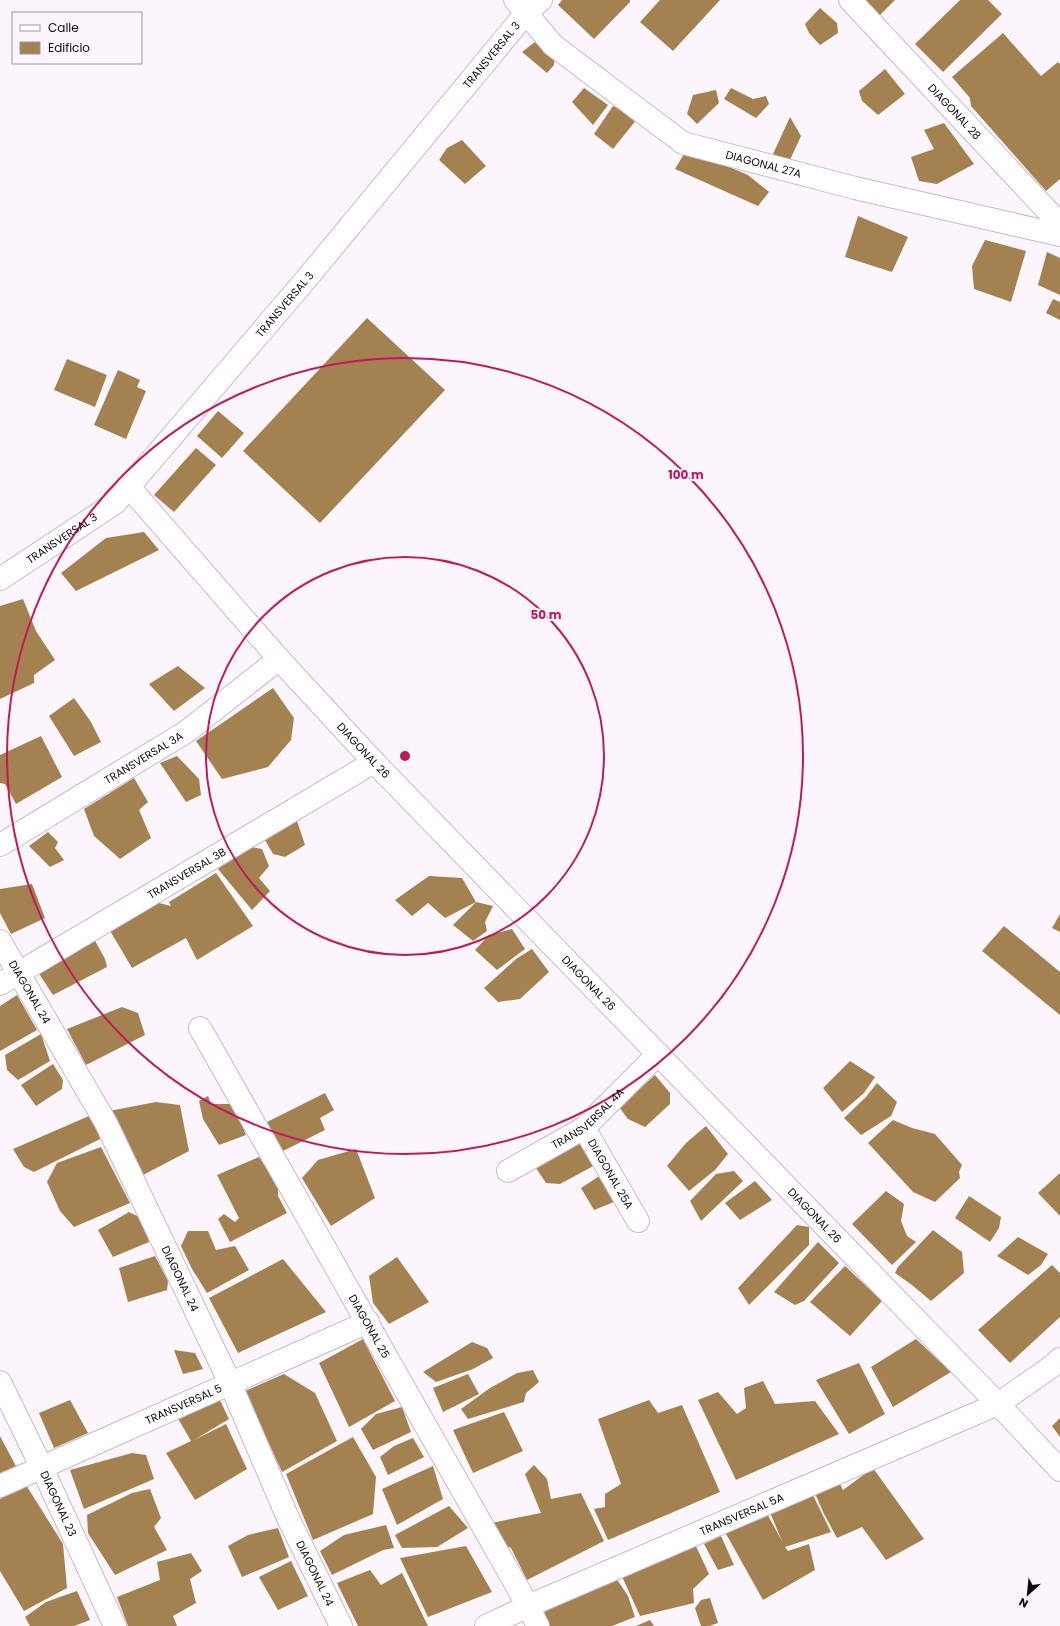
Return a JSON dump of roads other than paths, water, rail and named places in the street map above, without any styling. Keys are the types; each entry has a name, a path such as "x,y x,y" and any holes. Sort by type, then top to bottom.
{"street":[{"name":"DIAGONAL 28","path":"850,0 1060,224"},
{"name":"DIAGONAL 27A","path":"528,4 553,45 683,143 855,188 1060,235"},
{"name":"TRANSVERSAL 3","path":"0,579 115,503 308,277 528,4"},
{"name":"DIAGONAL 26","path":"128,486 279,659 374,762 998,1404 1060,1470"},
{"name":"TRANSVERSAL 3A","path":"0,845 186,732 279,659"},
{"name":"TRANSVERSAL 3B","path":"0,984 374,762"},
{"name":"DIAGONAL 24","path":"0,940 106,1123 230,1383 288,1518 341,1626"},
{"name":"DIAGONAL 25","path":"200,1028 368,1322 538,1626"},
{"name":"TRANSVERSAL 4A","path":"508,1171 584,1128 658,1054"},
{"name":"DIAGONAL 25A","path":"584,1128 638,1220"},
{"name":"TRANSVERSAL 5","path":"0,1486 368,1322"},
{"name":"TRANSVERSAL 5A","path":"486,1626 528,1606 998,1404 1060,1359"},
{"name":"DIAGONAL 23","path":"0,1382 42,1468 114,1626"}]}
